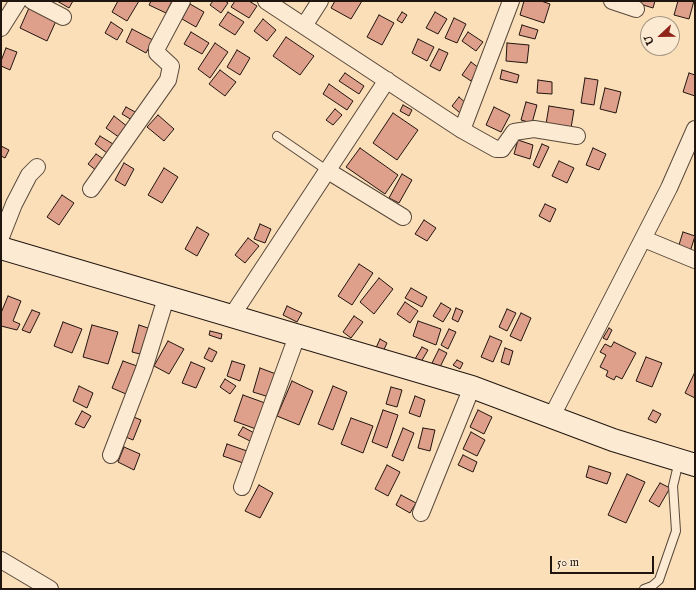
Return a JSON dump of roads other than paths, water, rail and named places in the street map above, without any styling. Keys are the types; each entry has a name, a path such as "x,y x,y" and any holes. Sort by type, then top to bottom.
{"street":[{"path":"1,27 18,1"},
{"path":"32,1 63,17"},
{"path":"92,189 168,80 171,66 157,53 157,48 182,1"},
{"path":"266,1 462,130 499,150 502,149 514,132 534,129 577,136"},
{"path":"304,26 320,1"},
{"path":"462,130 511,1"},
{"path":"612,1 636,9"},
{"path":"231,317 387,80"},
{"path":"552,416 644,239 694,136"},
{"path":"1,237 14,204 29,175 37,167"},
{"path":"328,171 403,217"},
{"path":"644,239 695,260"},
{"path":"1,248 166,298 472,387 613,440 687,463"},
{"path":"111,455 144,369 166,298"},
{"path":"242,487 297,336"},
{"path":"421,513 472,387"},
{"path":"2,562 50,589"}],"lane":[{"path":"277,136 328,171"},
{"path":"644,589 652,586 659,580 669,555 676,531 673,486 687,463"}]}
